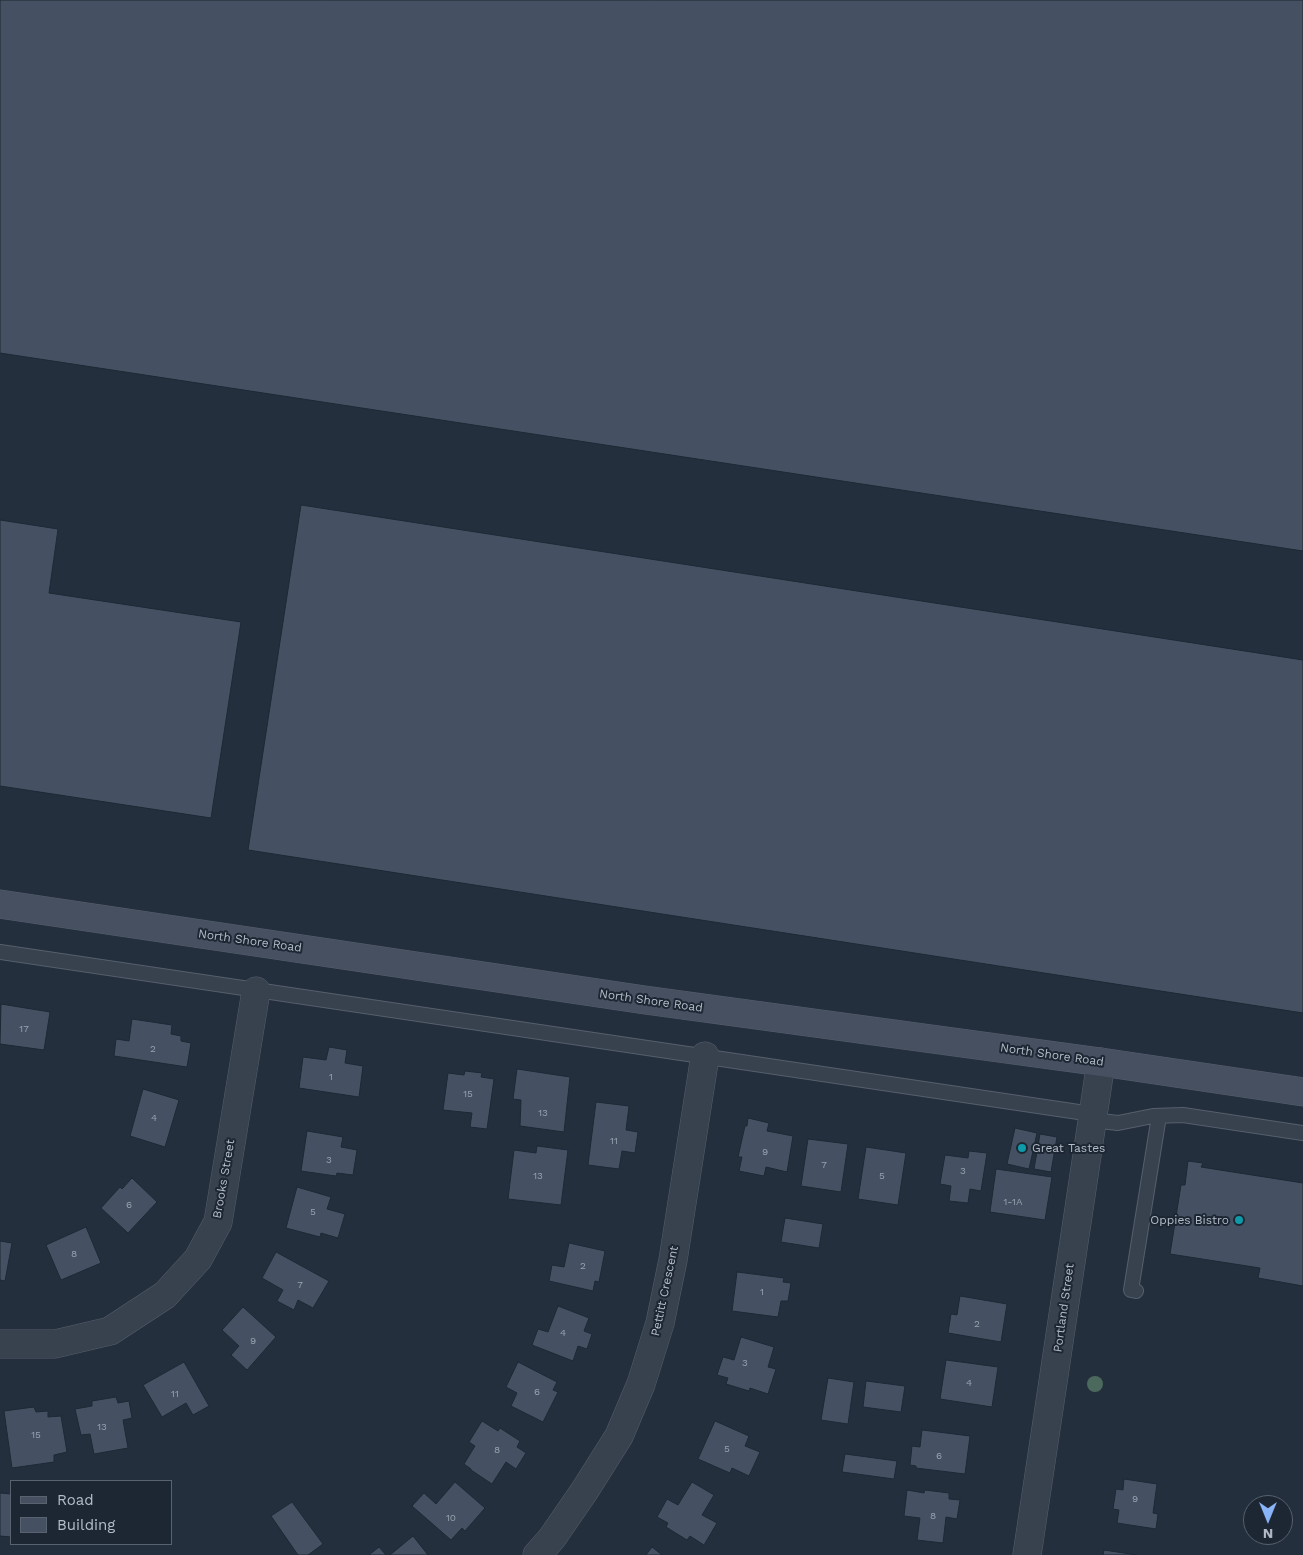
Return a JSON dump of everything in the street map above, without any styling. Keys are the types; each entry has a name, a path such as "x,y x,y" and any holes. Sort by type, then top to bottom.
{"main road":[{"name":"North Shore Road","path":"0,904 645,1000 1101,1062 1303,1092"}],"street":[{"name":"Brooks Street","path":"0,1344 56,1344 110,1330 165,1295 198,1259 218,1222 256,991"},
{"name":"Pettitt Crescent","path":"537,1555 552,1538 619,1436 641,1384 660,1323 671,1269 705,1056"},
{"name":"Portland Street","path":"1027,1555 1101,1062"}],"lane":[{"path":"0,952 705,1056 1118,1122 1159,1116 1190,1116 1303,1133"},
{"path":"1136,1290 1131,1290 1159,1116"}],"building":[{"path":"0,0 1303,0 1303,551 0,353"},
{"path":"301,505 1303,660 1303,1013 248,850"},
{"path":"0,520 58,529 49,593 241,622 211,818 0,786"},
{"path":"1,1004 50,1012 44,1050 0,1044"},
{"path":"132,1019 172,1025 171,1034 181,1036 181,1041 191,1043 187,1067 114,1056 116,1039 129,1041"},
{"path":"329,1047 347,1050 345,1063 363,1066 359,1097 299,1088 303,1057 326,1060"},
{"path":"517,1069 570,1077 564,1132 520,1126 521,1100 513,1099"},
{"path":"465,1071 482,1073 481,1077 494,1079 487,1129 470,1127 472,1113 443,1110 448,1073 464,1075"},
{"path":"143,1089 179,1100 165,1147 130,1136"},
{"path":"596,1102 629,1106 626,1130 638,1132 635,1153 622,1151 619,1169 588,1165"},
{"path":"748,1118 769,1123 767,1131 793,1136 787,1172 766,1167 764,1176 739,1171 742,1157 738,1157"},
{"name":"Great Tastes","path":"1015,1128 1037,1133 1029,1169 1007,1164"},
{"path":"307,1131 343,1137 341,1147 357,1150 353,1175 337,1173 336,1176 301,1171"},
{"path":"1040,1134 1057,1137 1051,1172 1034,1169"},
{"path":"808,1139 848,1144 841,1192 801,1186"},
{"path":"537,1146 568,1150 561,1205 508,1199 514,1150 536,1153"},
{"path":"866,1147 906,1153 898,1205 858,1199"},
{"path":"969,1151 987,1153 981,1191 970,1189 968,1203 949,1201 951,1186 940,1184 945,1155 968,1158"},
{"name":"Oppies Bistro","path":"1188,1161 1203,1163 1201,1167 1303,1183 1303,1286 1258,1278 1260,1268 1170,1254 1181,1185 1185,1185"},
{"path":"996,1169 1052,1177 1045,1220 990,1212"},
{"path":"132,1178 157,1202 128,1233 101,1208 120,1187 122,1189"},
{"path":"297,1187 331,1197 327,1209 345,1214 338,1238 321,1233 320,1237 286,1228"},
{"path":"785,1218 823,1224 819,1248 781,1242"},
{"path":"86,1227 101,1263 61,1280 46,1245"},
{"path":"0,1241 12,1243 5,1281 0,1280"},
{"path":"569,1243 605,1251 599,1282 595,1281 593,1291 549,1281 552,1265 564,1267"},
{"path":"276,1252 329,1281 313,1308 298,1300 294,1310 277,1301 283,1290 262,1278"},
{"path":"737,1272 784,1278 783,1282 791,1283 788,1301 781,1301 778,1317 732,1311"},
{"path":"960,1296 1007,1304 1001,1342 948,1333 951,1314 957,1315"},
{"path":"558,1306 589,1318 584,1331 592,1334 587,1349 578,1346 573,1361 532,1345 538,1329 548,1332"},
{"path":"243,1307 276,1337 247,1370 231,1355 239,1346 222,1330"},
{"path":"741,1337 774,1347 768,1367 776,1369 768,1394 750,1388 749,1391 726,1384 728,1378 717,1375 723,1357 734,1360"},
{"path":"946,1360 998,1367 992,1407 940,1399"},
{"path":"184,1362 209,1406 193,1415 186,1403 162,1417 143,1385"},
{"path":"518,1362 557,1382 553,1390 558,1392 543,1422 511,1406 517,1393 506,1387"},
{"path":"828,1378 854,1382 848,1424 821,1420"},
{"path":"866,1381 905,1386 901,1412 863,1407"},
{"path":"116,1397 118,1403 129,1401 132,1418 123,1420 128,1448 94,1454 90,1434 81,1435 75,1409 92,1406 92,1401"},
{"path":"34,1407 36,1412 48,1411 48,1417 61,1416 67,1452 54,1455 54,1462 12,1468 4,1411"},
{"path":"482,1421 498,1431 500,1428 520,1441 517,1447 526,1453 516,1469 506,1462 492,1484 464,1464 475,1446 469,1442"},
{"path":"715,1421 749,1436 745,1446 760,1452 749,1476 732,1468 730,1473 698,1459"},
{"path":"922,1430 970,1436 965,1474 916,1468 916,1466 910,1465 912,1446 920,1447"},
{"path":"845,1454 897,1461 894,1479 842,1472"},
{"path":"1124,1479 1157,1484 1153,1513 1158,1514 1156,1529 1117,1523 1119,1510 1113,1509 1116,1489 1123,1490"},
{"path":"455,1482 485,1508 465,1531 462,1528 451,1540 412,1506 424,1493 436,1504"},
{"path":"692,1482 714,1495 702,1515 717,1523 704,1545 690,1536 687,1540 666,1527 668,1523 657,1517 667,1499 678,1505"},
{"path":"907,1490 924,1493 925,1490 949,1493 949,1499 960,1500 957,1519 946,1517 943,1543 917,1540 920,1518 904,1516"},
{"path":"0,1493 10,1494 10,1537 0,1536"},
{"path":"292,1502 323,1544 308,1555 298,1555 271,1516"},
{"path":"413,1536 428,1555 390,1555"},
{"path":"379,1547 386,1555 369,1555"},
{"path":"652,1547 662,1555 646,1555"},
{"path":"1104,1550 1137,1555 1103,1555"}],"place":[{"name":"Great Tastes","path":"1022,1148"},
{"name":"Oppies Bistro","path":"1239,1220"}]}
